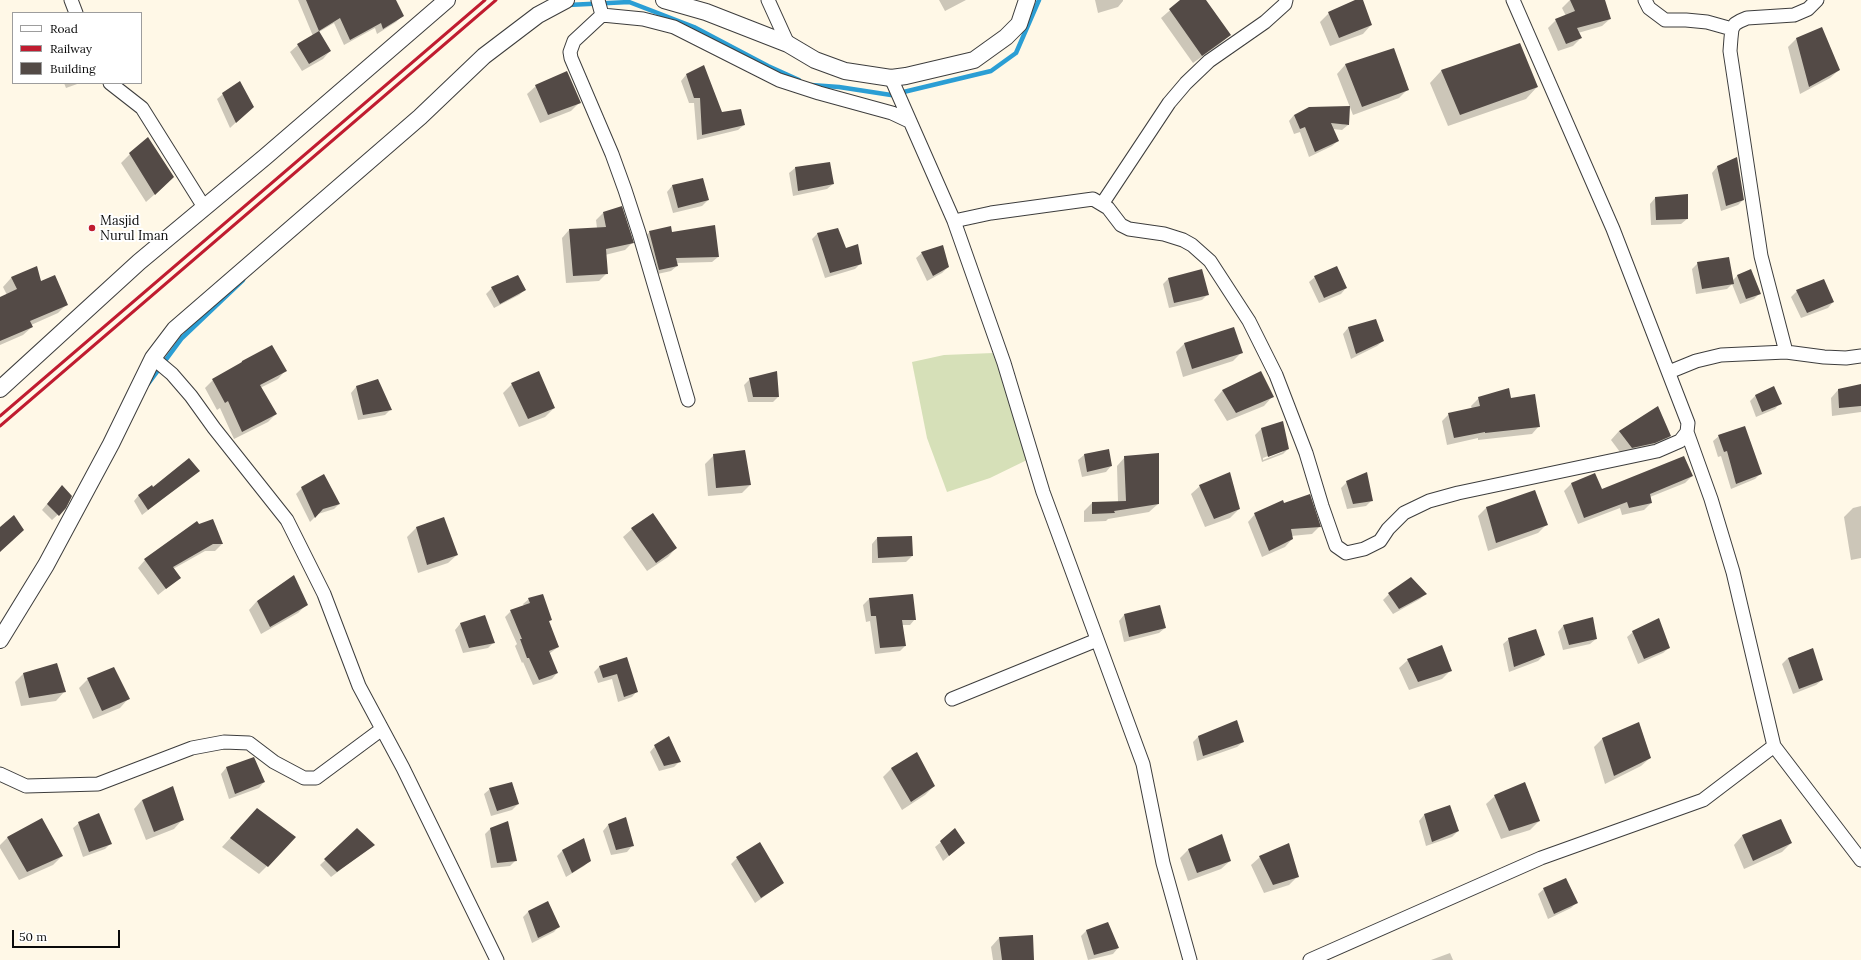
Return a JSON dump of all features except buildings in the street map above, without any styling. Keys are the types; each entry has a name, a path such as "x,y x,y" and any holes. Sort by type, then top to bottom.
{"street":[{"path":"72,0 76,12"},
{"path":"1,384 139,262 447,0"},
{"path":"0,640 46,565 155,359 175,330 420,117 484,56 538,15 566,0"},
{"path":"664,0 706,12 788,44 816,60 846,71 893,84 906,76 974,60 1006,37 1019,24 1027,0"},
{"path":"768,0 788,44"},
{"path":"1102,204 1169,103 1186,83 1209,61 1265,22 1285,4 1286,0"},
{"path":"1646,0 1649,8 1664,20 1706,22 1732,29"},
{"path":"1786,352 1761,256 1730,51 1732,29 1735,24 1747,18 1794,15 1808,9 1817,0"},
{"path":"1516,1 1613,229 1688,423 1687,432 1711,499 1733,572 1774,746 1861,860"},
{"path":"688,400 625,190 612,154 571,58 570,52 574,41 600,9 674,27 779,80 819,93 907,116"},
{"path":"111,84 142,108 204,207"},
{"path":"893,84 954,221 1004,363 1043,492 1143,764 1163,863 1190,960"},
{"path":"954,221 991,213 1093,200 1108,208 1121,225 1129,229 1172,236 1192,245 1210,261 1249,321 1276,375 1306,453 1336,546 1346,553 1364,550 1380,541 1388,529 1404,513 1429,501 1458,493 1657,451 1680,441 1687,432"},
{"path":"1669,372 1696,361 1721,355 1786,352 1824,357 1846,358 1861,356"},
{"path":"155,359 172,374 192,396 214,428 287,520 324,594 359,686 404,768 497,960"},
{"path":"952,699 1097,640"},
{"path":"0,774 26,786 98,784 192,748 224,742 249,743 274,762 304,778 316,778 382,729"},
{"path":"1310,960 1541,858 1703,800 1774,746"}],"green space":[{"path":"993,353 1029,459 990,478 947,492 927,438 912,362 944,355"}],"waterway":[{"path":"811,85 839,87 891,95 991,71 1016,53 1039,0"},
{"path":"568,5 629,2 694,27 768,66 799,80"},
{"path":"148,384 182,338 243,280"}],"railway":[{"path":"0,416 485,0"},
{"path":"0,426 496,0"}],"place":[{"name":"Masjid Nurul Iman","path":"92,228"}]}
